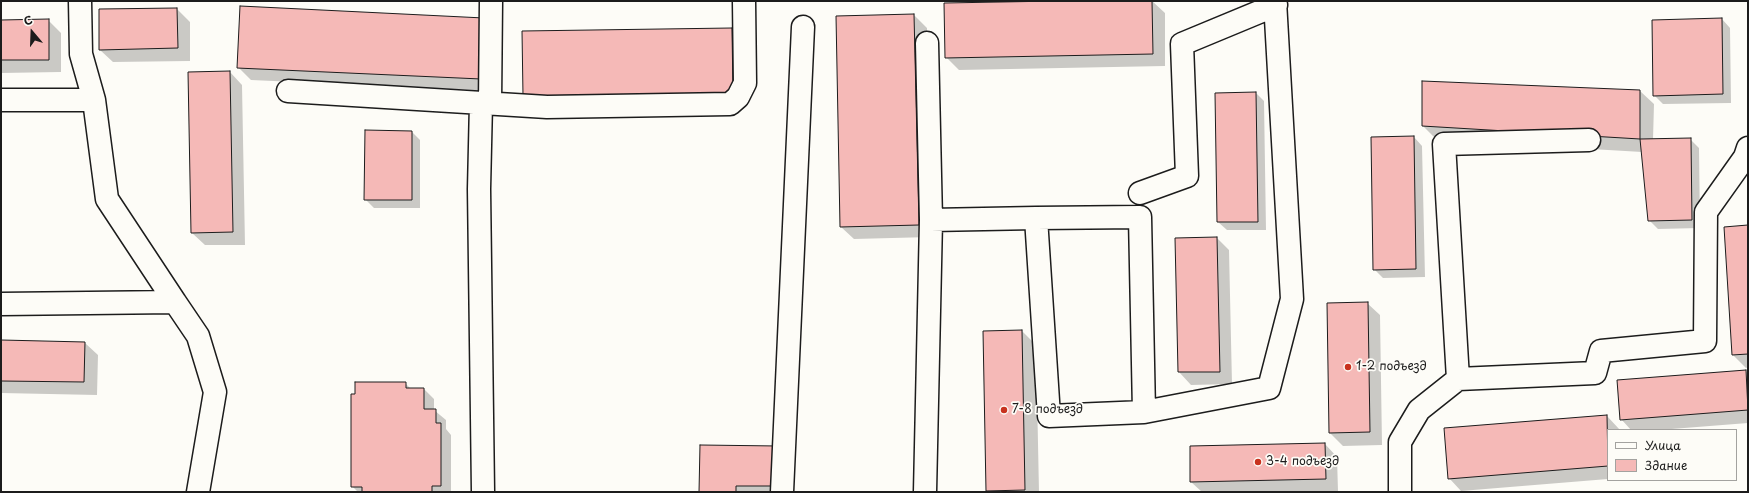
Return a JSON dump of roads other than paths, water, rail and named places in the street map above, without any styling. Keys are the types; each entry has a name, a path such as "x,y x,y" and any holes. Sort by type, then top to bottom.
{"street":[{"path":"80,1 81,54 94,100 107,199 198,336 215,392 198,492"},
{"path":"483,492 479,189 491,1"},
{"path":"288,91 547,106 730,104 738,97 745,83 744,1"},
{"path":"1036,218 1049,416 1144,412 1269,388 1292,300 1276,3 1182,44 1187,176 1140,193"},
{"path":"782,492 803,27"},
{"path":"925,492 931,220 927,43"},
{"path":"1,100 94,100"},
{"path":"1458,379 1444,144 1589,140"},
{"path":"1400,492 1400,442 1419,410 1458,379 1595,373 1601,352 1705,341 1706,212 1745,157 1748,148"},
{"path":"931,220 1140,217 1144,412"},
{"path":"1,304 175,302"}],"place":[{"name":"1-2 подъезд","path":"1348,367"},
{"name":"7-8 подъезд","path":"1004,410"},
{"name":"3-4 подъезд","path":"1258,462"}]}
